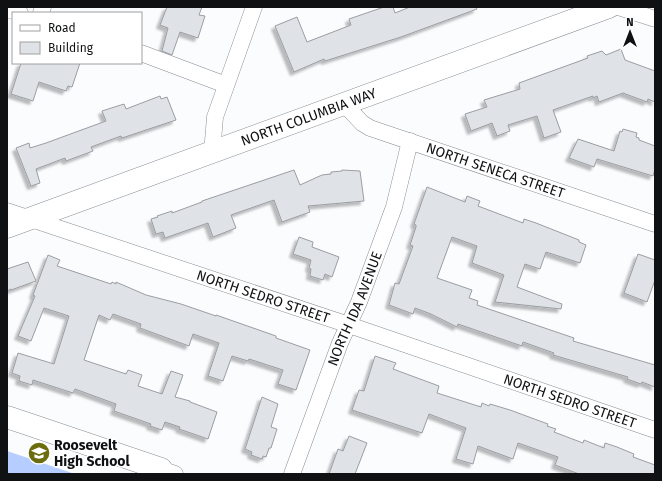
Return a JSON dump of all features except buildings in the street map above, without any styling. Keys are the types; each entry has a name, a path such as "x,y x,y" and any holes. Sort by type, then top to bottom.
{"street":[{"path":"212,153 215,117 254,7"},
{"name":"NORTH COLUMBIA WAY","path":"7,227 609,7"},
{"path":"618,7 655,19"},
{"path":"7,9 17,12"},
{"path":"142,53 226,85"},
{"name":"NORTH SENECA STREET","path":"344,104 362,123 370,128 655,224"},
{"name":"NORTH IDA AVENUE","path":"292,474 340,343 359,302 394,207 410,141"},
{"name":"NORTH SEDRO STREET","path":"7,211 349,324 655,430"},
{"path":"7,417 165,472"}],"shaded area":[{"path":"7,451 75,474 7,474"}],"place":[{"name":"Roosevelt High School","path":"39,453"}]}
